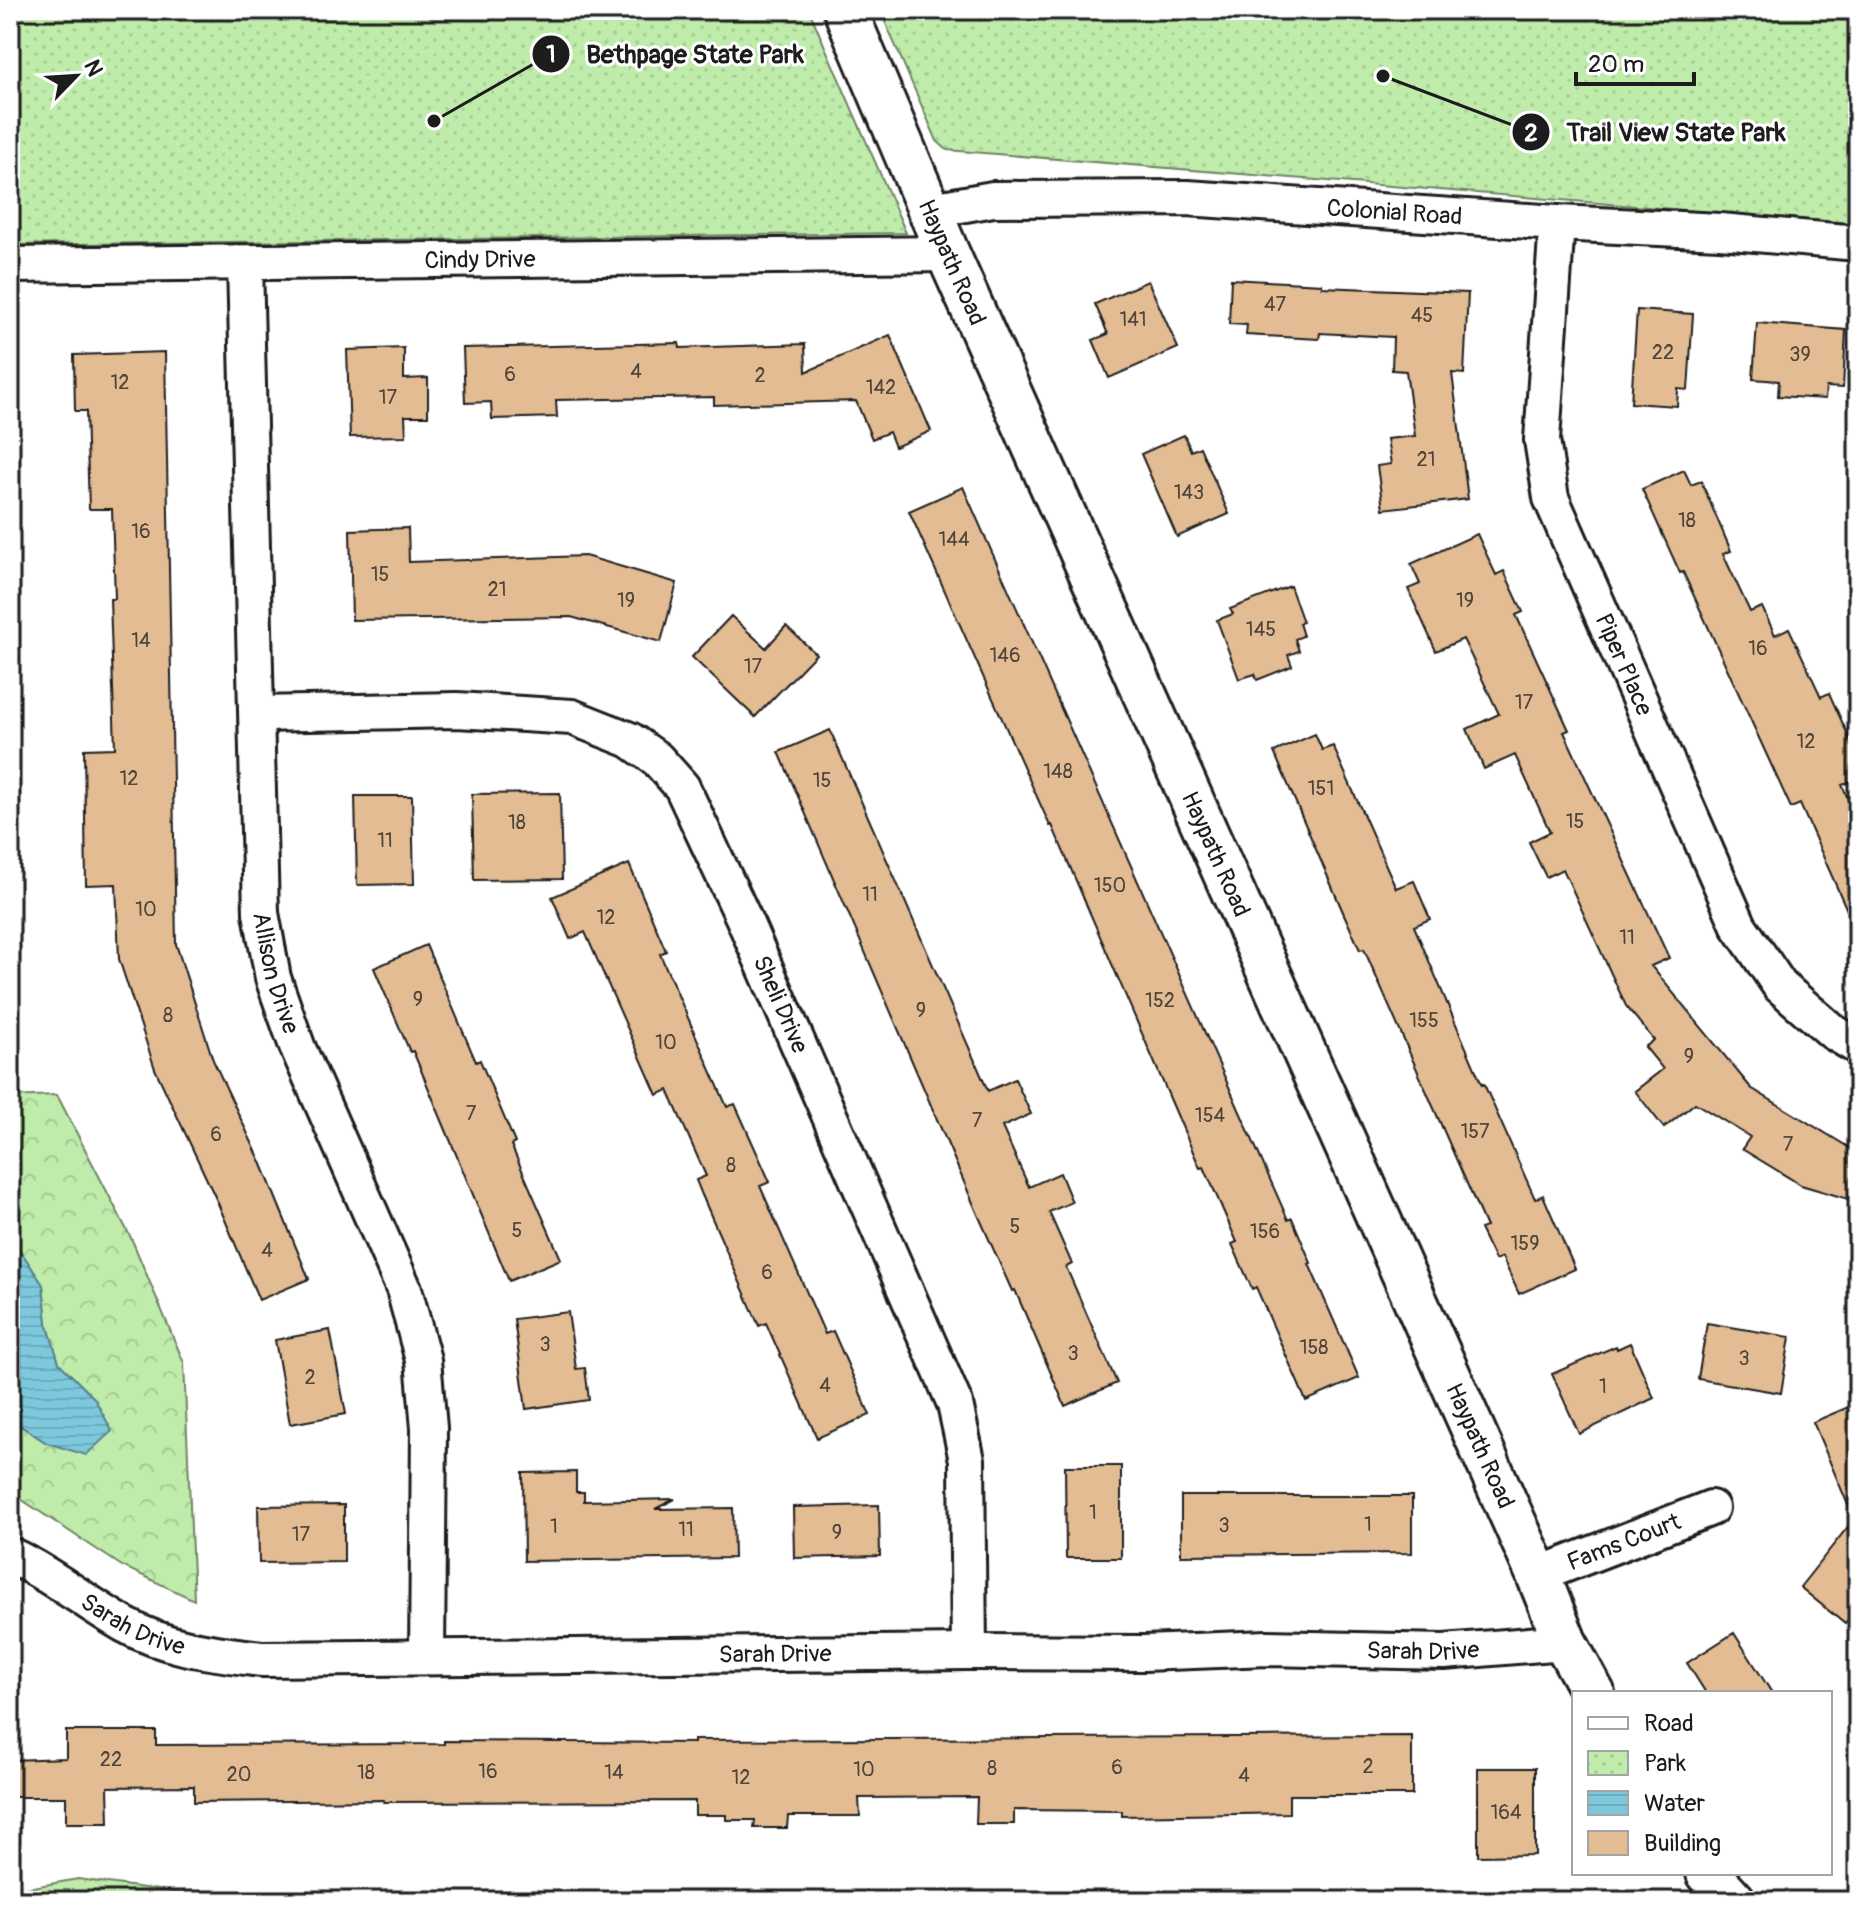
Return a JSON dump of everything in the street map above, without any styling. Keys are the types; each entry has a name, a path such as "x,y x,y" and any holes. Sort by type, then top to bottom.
{"street":[{"name":"Haypath Road","path":"845,10 948,254 1538,1575 1565,1642 1592,1691"},
{"name":"Colonial Road","path":"932,210 993,199 1187,198 1720,231 1858,243"},
{"name":"Piper Place","path":"1557,223 1542,440 1551,498 1739,926 1780,986 1833,1032 1858,1047"},
{"name":"Cindy Drive","path":"10,265 948,254"},
{"name":"Allison Drive","path":"245,263 261,913 273,978 297,1046 404,1289 423,1360 429,1428 427,1656"},
{"name":"Sheli Drive","path":"258,714 457,710 572,717 630,740 657,759 682,787 743,917 955,1404 967,1460 969,1652"},
{"name":"Fams Court","path":"1538,1575 1711,1508"},
{"name":"Sarah Drive","path":"10,1555 38,1568 127,1626 184,1649 262,1659 1144,1653 1268,1648 1444,1652 1565,1642"},
{"path":"1710,1875 1734,1901"}],"green space":[{"path":"10,10 809,10 906,233 10,245"},
{"path":"880,10 1858,10 1858,224 947,150 937,141"},
{"path":"57,1095 132,1240 184,1363 194,1600 122,1566 10,1495 10,1419 47,1443 95,1399 59,1363 47,1323 43,1285 10,1235 10,1097"},
{"path":"78,1879 240,1901 10,1901 10,1891"}],"water":[{"path":"10,1235 43,1285 47,1323 59,1363 95,1399 112,1431 86,1455 47,1443 10,1419"}],"building":[{"path":"1231,279 1322,284 1322,287 1468,293 1464,374 1452,373 1468,499 1383,509 1377,466 1391,464 1387,439 1415,436 1406,371 1392,370 1393,337 1320,333 1319,339 1246,335 1247,325 1229,324"},
{"path":"1148,281 1178,348 1109,378 1093,340 1108,334 1095,304"},
{"path":"1637,310 1693,314 1688,390 1678,389 1677,406 1631,403"},
{"path":"1757,323 1846,330 1843,388 1826,387 1825,399 1778,396 1779,381 1753,379"},
{"path":"890,335 931,431 895,447 889,432 872,439 856,401 714,405 714,397 556,400 557,417 492,419 491,402 465,403 463,348 679,343 680,348 805,344 806,372"},
{"path":"404,348 404,379 428,378 428,416 405,416 406,436 350,437 347,350"},
{"path":"165,352 176,944 213,1060 261,1162 309,1279 259,1300 155,1069 119,959 116,884 86,885 84,749 115,748 110,599 115,599 112,509 89,509 86,411 75,411 74,355"},
{"path":"1184,435 1191,451 1200,447 1229,514 1177,537 1141,454"},
{"path":"1684,470 1691,485 1701,481 1731,551 1723,554 1750,612 1762,607 1775,635 1789,628 1821,697 1829,693 1858,757 1858,778 1842,785 1858,821 1858,935 1800,804 1791,808 1642,489"},
{"path":"963,487 1288,1220 1292,1218 1359,1378 1306,1401 1256,1287 1252,1289 1232,1244 1237,1242 1204,1167 1200,1168 1052,825 909,511"},
{"path":"408,528 409,562 585,556 677,583 661,642 571,617 352,620 350,530"},
{"path":"1477,534 1496,575 1504,571 1523,612 1516,615 1569,730 1564,732 1669,958 1651,966 1751,1088 1858,1153 1858,1202 1801,1185 1742,1149 1750,1137 1695,1103 1664,1128 1635,1091 1663,1069 1645,1047 1654,1040 1626,1006 1563,869 1546,877 1529,842 1550,832 1515,755 1484,769 1467,729 1499,714 1463,639 1436,651 1408,589 1420,584 1411,564"},
{"path":"1290,586 1303,622 1299,623 1303,636 1295,639 1299,651 1288,655 1292,666 1257,680 1255,674 1239,679 1217,620 1233,614 1230,609"},
{"path":"731,616 766,648 786,626 816,654 755,717 692,657"},
{"path":"830,730 988,1091 1015,1079 1031,1114 1002,1127 1029,1187 1060,1173 1072,1202 1049,1212 1072,1264 1066,1267 1117,1383 1065,1406 1015,1290 1012,1291 976,1210 779,752"},
{"path":"1315,734 1322,750 1333,746 1396,888 1414,881 1430,919 1414,926 1535,1199 1543,1195 1575,1269 1519,1294 1502,1257 1495,1260 1480,1229 1486,1227 1274,752"},
{"path":"560,793 562,879 474,880 472,794"},
{"path":"355,796 412,796 414,884 357,885"},
{"path":"629,864 666,951 660,954 727,1107 735,1104 770,1182 760,1186 825,1334 833,1331 870,1415 817,1438 766,1323 759,1326 702,1195 696,1180 706,1176 668,1090 657,1095 585,932 570,939 552,897"},
{"path":"426,945 476,1062 480,1060 515,1143 511,1145 561,1259 509,1281 413,1051 410,1052 374,968"},
{"path":"568,1312 576,1369 585,1368 589,1400 526,1409 514,1319"},
{"path":"1707,1323 1790,1337 1781,1393 1698,1379"},
{"path":"330,1330 346,1414 290,1424 275,1340"},
{"path":"1630,1343 1654,1398 1579,1434 1552,1374"},
{"path":"1858,1403 1858,1607 1845,1624 1800,1587 1854,1519 1813,1422"},
{"path":"1065,1466 1121,1466 1121,1558 1066,1558"},
{"path":"576,1472 576,1492 584,1492 584,1501 675,1499 655,1509 733,1508 734,1558 524,1561 523,1473"},
{"path":"1181,1496 1412,1496 1412,1553 1181,1555"},
{"path":"344,1505 344,1562 259,1563 258,1506"},
{"path":"879,1505 880,1556 794,1558 793,1507"},
{"path":"1734,1633 1771,1691 1705,1691 1687,1663"},
{"path":"66,1731 156,1731 156,1745 1412,1736 1412,1795 1289,1795 1289,1813 1122,1816 1122,1811 1014,1810 1014,1824 976,1824 977,1797 859,1798 860,1816 788,1816 787,1828 754,1828 755,1820 726,1820 726,1815 695,1815 695,1801 194,1802 194,1786 108,1787 109,1823 66,1823 66,1797 10,1797 10,1760 66,1758"},
{"path":"1478,1768 1535,1768 1535,1855 1478,1856"}],"place":[{"name":"Trail View State Park","path":"1383,76"},
{"name":"Bethpage State Park","path":"434,121"}]}
